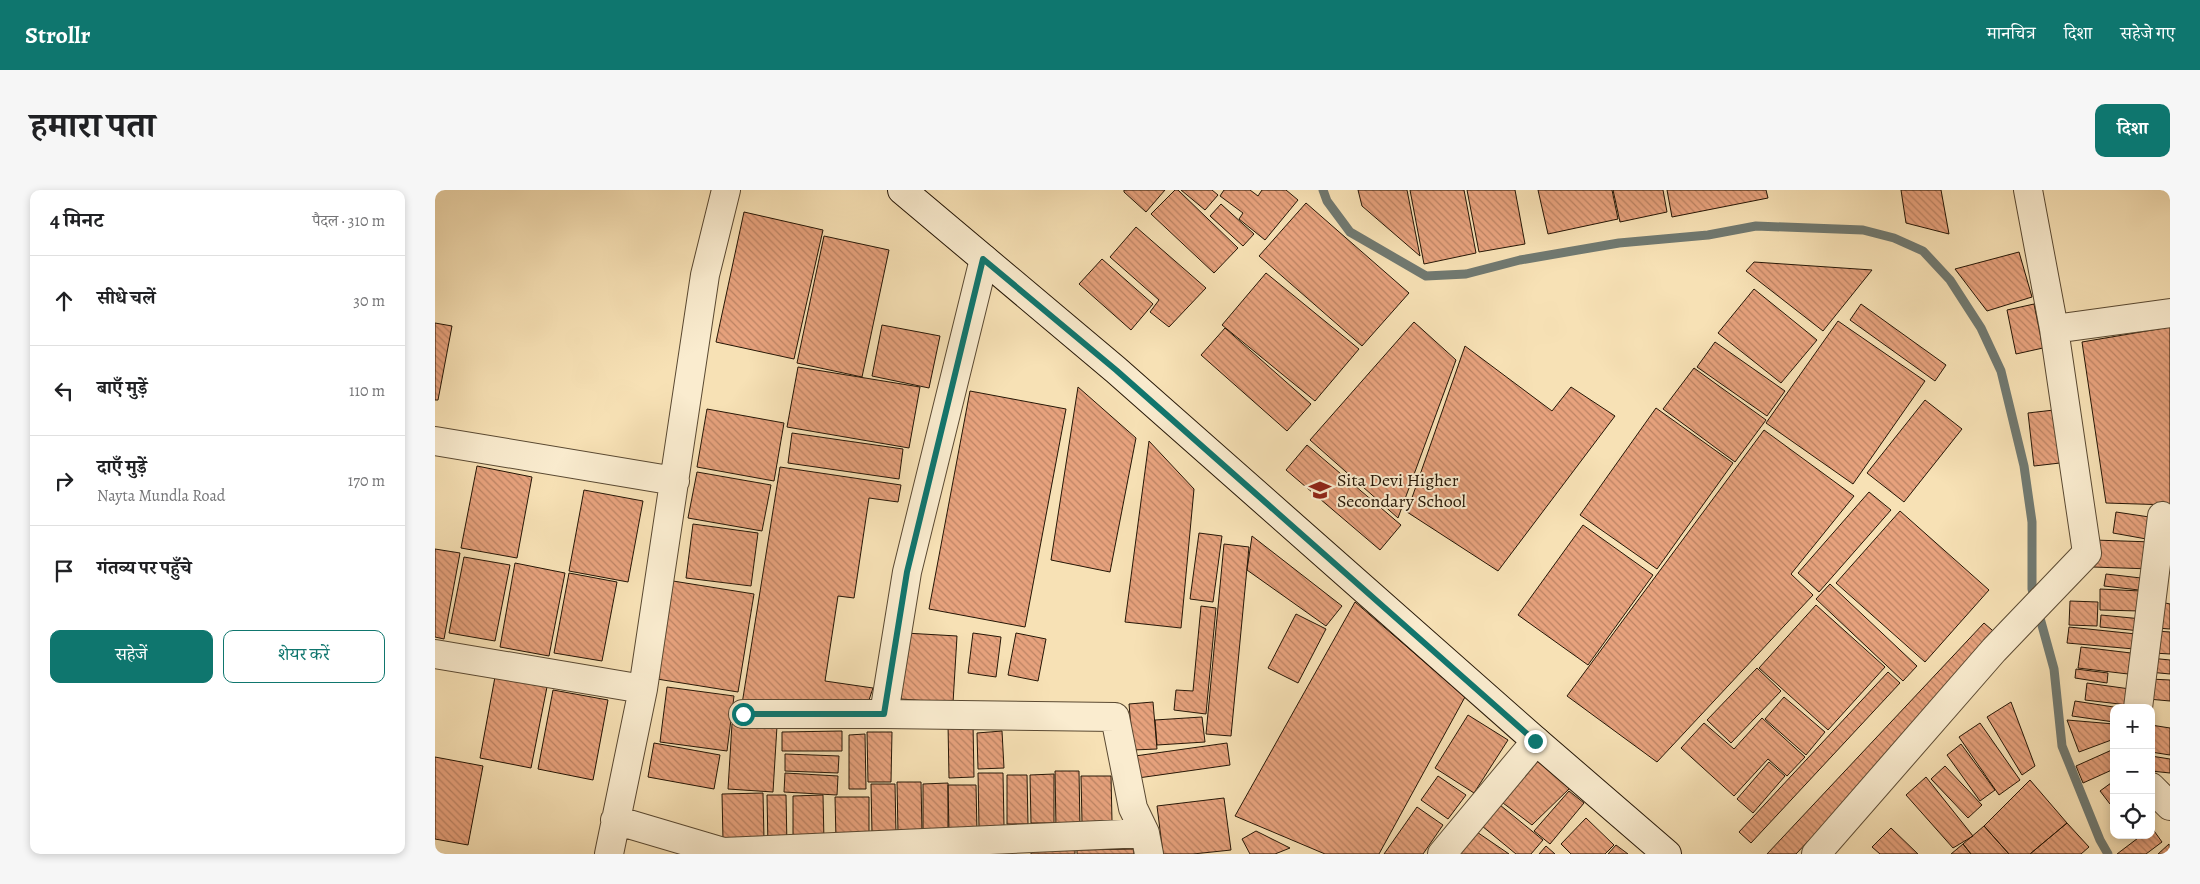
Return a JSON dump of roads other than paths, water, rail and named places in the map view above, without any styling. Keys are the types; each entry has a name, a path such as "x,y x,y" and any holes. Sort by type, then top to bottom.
{"street":[{"path":"609,854 643,689 705,275 726,190"},
{"path":"902,190 1116,370 1535,741 1667,854"},
{"path":"1816,854 1994,650 2087,553 2054,329 2029,190"},
{"path":"884,714 907,572 983,259"},
{"path":"2054,329 2170,313"},
{"path":"435,441 675,481"},
{"path":"2138,704 2161,516"},
{"path":"435,654 643,689"},
{"path":"615,820 723,852 1147,844 1133,808 1115,717 743,714"},
{"path":"1442,854 1535,741"},
{"path":"2155,792 2170,806"}],"waterway":[{"path":"1323,190 1327,201 1350,232 1426,276 1466,274 1520,260 1619,243 1708,235 1756,226 1863,230 1894,238 1923,251 1950,280 1981,328 2001,371 2024,466 2032,522 2032,589 2054,669 2062,746 2100,840 2108,854"}],"place":[{"name":"Sita Devi Higher Secondary School","path":"1320,490"}]}
